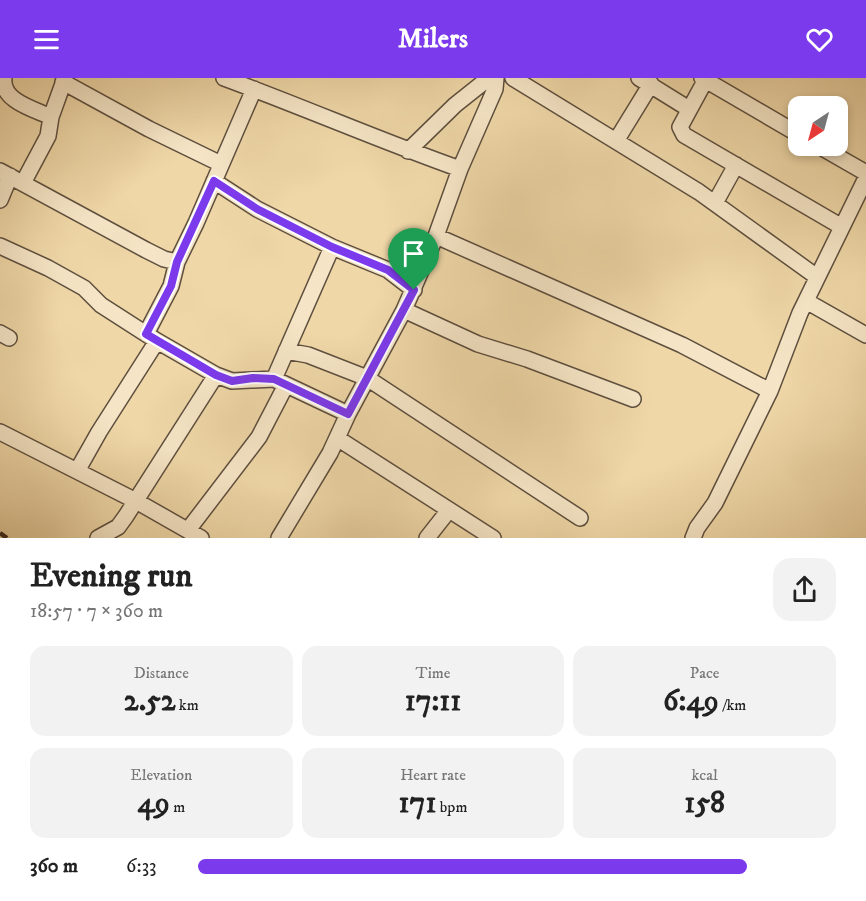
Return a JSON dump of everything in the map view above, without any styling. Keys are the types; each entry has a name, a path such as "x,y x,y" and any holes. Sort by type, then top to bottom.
{"street":[{"path":"4,78 3,87 7,93 16,100 51,117"},
{"path":"224,78 248,83 408,151 460,169"},
{"path":"408,151 455,105 489,78"},
{"path":"279,538 337,438 414,290 460,169 495,89 496,78"},
{"path":"513,78 715,203 818,278"},
{"path":"788,128 704,79 680,127 684,135 842,227"},
{"path":"0,201 11,177 48,136 51,117 64,80 149,129 221,164"},
{"path":"616,141 645,81 689,109"},
{"path":"77,471 152,337 171,286 177,262 221,164 248,83"},
{"path":"836,156 866,173"},
{"path":"715,203 736,165"},
{"path":"11,177 146,250 164,259 177,262"},
{"path":"693,538 697,528 715,503 770,392 806,301 866,178"},
{"path":"214,181 257,209 332,247 388,270 414,290"},
{"path":"436,236 682,345 770,392"},
{"path":"0,246 84,288 101,305 216,375 232,381 253,378 280,382 348,414"},
{"path":"0,432 136,501 195,534 259,436 280,382 286,351 332,247"},
{"path":"806,301 866,335"},
{"path":"404,310 478,344 527,359 633,399"},
{"path":"286,351 308,355 367,378 580,518"},
{"path":"98,538 118,527 216,375"},
{"path":"337,438 493,538"},
{"path":"427,538 450,510"}],"railway":[{"path":"0,533 7,538"}],"route":[{"path":"214,181 257,209 332,247 381,266 414,290 348,414 274,379 253,378 232,381 216,375 146,334 171,286 177,262 214,181"}]}
